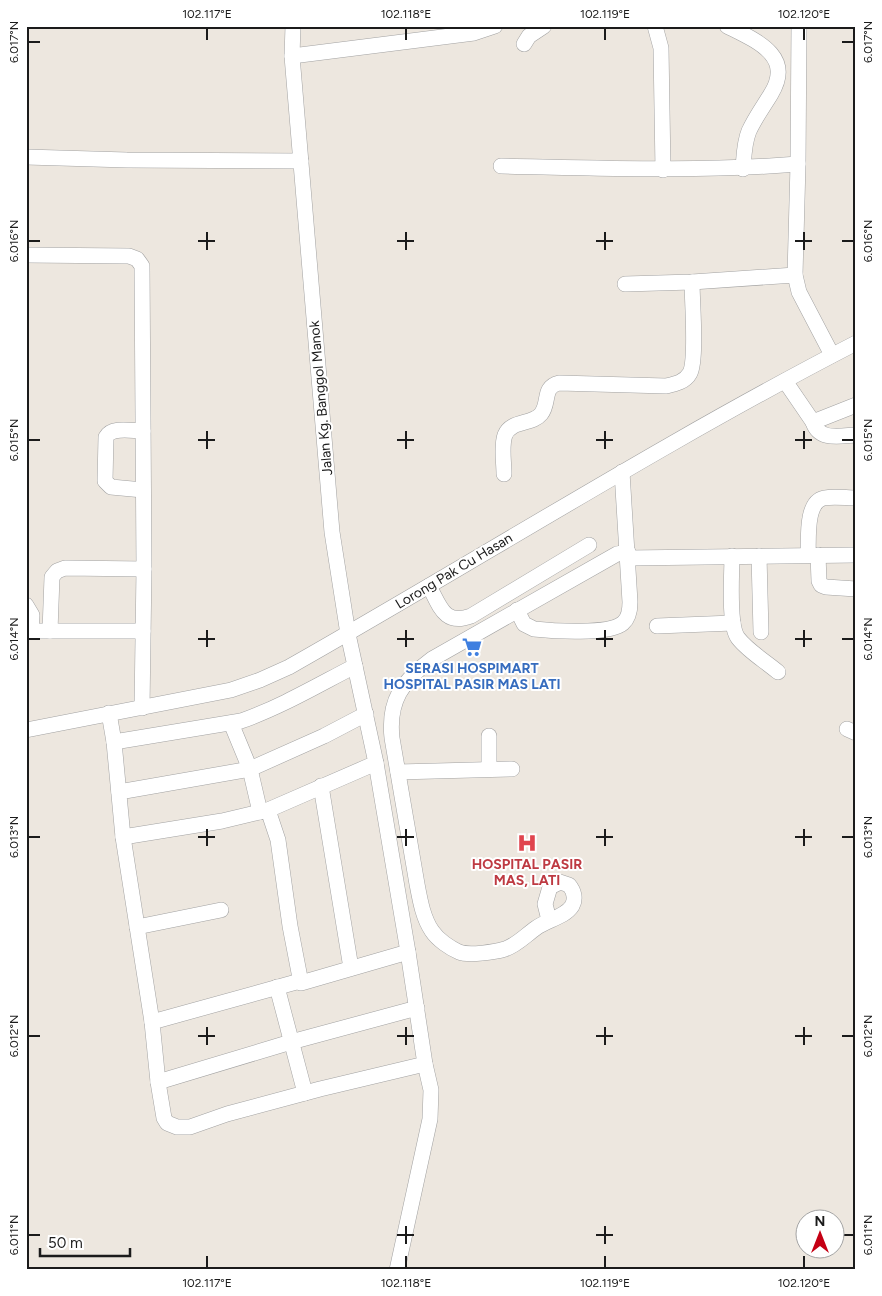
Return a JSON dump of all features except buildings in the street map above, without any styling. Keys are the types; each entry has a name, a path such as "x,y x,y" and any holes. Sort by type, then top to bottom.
{"street":[{"name":"Jalan Kg. Banggol Manok","path":"293,26 292,56 332,532 348,634 376,763 431,1090 430,1119 397,1270"},
{"path":"524,44 529,36 544,26"},
{"path":"654,26 661,48 663,170"},
{"path":"727,26 757,43 773,55 778,65 776,85 748,132 743,169"},
{"path":"799,26 798,164 794,275 798,292 832,355"},
{"path":"292,56 474,33 492,27"},
{"path":"26,157 127,160 301,161"},
{"path":"501,166 663,170 743,169 798,164"},
{"path":"26,255 129,256 140,262 142,270 144,569 142,708"},
{"path":"625,284 692,282 794,275"},
{"path":"504,474 504,437 506,432 516,425 536,419 541,414 548,391 553,385 559,383 666,386 686,378 692,365 692,282"},
{"name":"Lorong Pak Cu Hasan","path":"26,730 231,690 289,667 622,472 856,343"},
{"path":"785,381 813,422 816,430 823,435 856,435"},
{"path":"813,422 856,405"},
{"path":"142,431 113,431 108,433 106,437 105,481 111,487 143,490"},
{"path":"517,610 524,624 534,629 604,630 619,626 625,622 630,611 622,472"},
{"path":"856,498 826,498 818,500 810,512 813,555 821,585 856,590"},
{"path":"429,586 447,616 455,620 461,619 471,616 589,545"},
{"path":"549,920 537,927 521,941 506,949 490,952 460,953 440,940 432,931 422,906 391,723 395,700 408,679 418,669 444,652 617,554 732,556 856,555"},
{"path":"732,556 733,623 738,638 778,672"},
{"path":"758,556 760,632"},
{"path":"50,631 52,577 57,571 65,568 144,569"},
{"path":"26,605 32,614 29,631 143,631"},
{"path":"657,626 733,623"},
{"path":"114,742 232,723 255,716 355,666"},
{"path":"109,713 114,742 123,837 152,1022 158,1082 164,1118 167,1123 177,1128 190,1127 227,1114 305,1093 426,1064"},
{"path":"119,792 250,769 366,714"},
{"path":"232,723 264,811 278,840 300,981"},
{"path":"489,736 489,769"},
{"path":"123,837 222,821 264,811 376,763"},
{"path":"398,772 512,768"},
{"path":"321,786 352,968"},
{"path":"137,926 220,910"},
{"path":"152,1022 408,952"},
{"path":"277,987 305,1093"},
{"path":"158,1082 291,1042 417,1008"}],"place":[{"name":"SERASI HOSPIMART HOSPITAL PASIR MAS LATI","path":"472,647"},
{"name":"HOSPITAL PASIR MAS, LATI","path":"527,843"}]}
